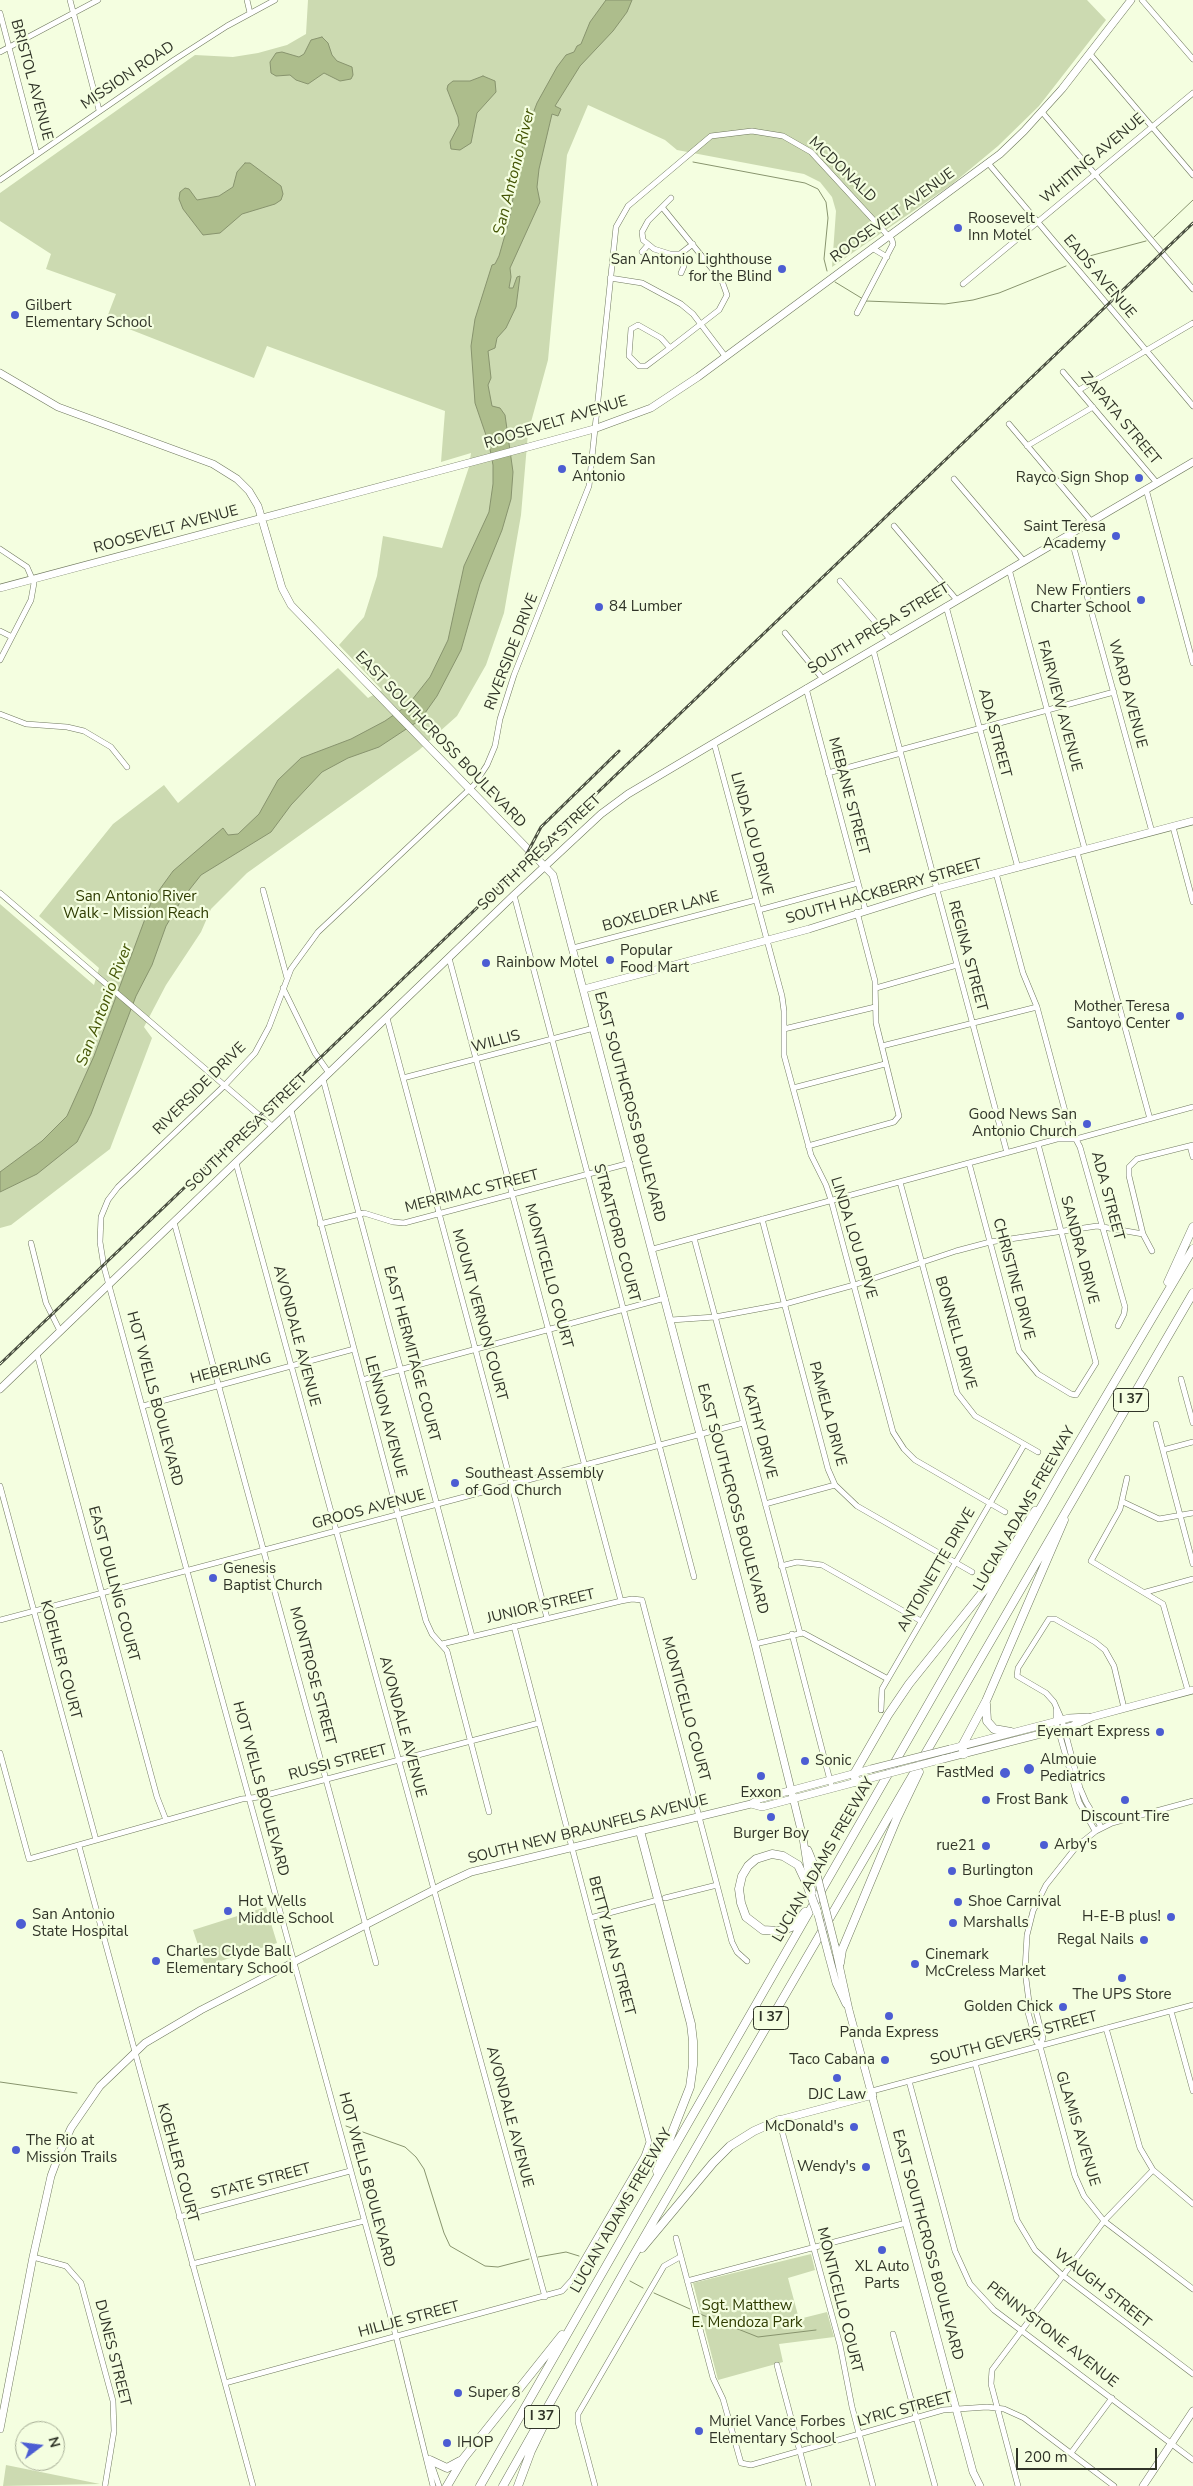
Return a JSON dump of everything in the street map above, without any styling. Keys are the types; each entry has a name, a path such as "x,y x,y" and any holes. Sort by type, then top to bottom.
{"highway":[{"path":"1156,1310 1193,1226"},
{"name":"LUCIAN ADAMS FREEWAY","path":"480,2486 1054,1486 1193,1249"},
{"name":"I 37","path":"503,2486 628,2265 1193,1293"},
{"path":"860,1781 854,1774 888,1715 909,1684 977,1602 994,1578 1031,1516 1054,1486"},
{"path":"963,1750 1060,1533 1068,1506"},
{"path":"986,1701 987,1721 994,1729 1011,1732"},
{"path":"840,1963 842,1950 897,1818 946,1717"},
{"path":"625,2235 681,2114 690,2087 693,2065 691,2024 640,1831"},
{"path":"817,1912 808,1879 798,1865 783,1856 772,1854 756,1859 744,1871 740,1883 741,1903 746,1917 758,1927 778,1932 794,1926 834,1869"},
{"path":"628,2265 713,2163 730,2146 754,2131 779,2120"},
{"path":"447,2486 463,2459 528,2380 585,2303"},
{"path":"518,2486 531,2452 582,2347"},
{"path":"430,2460 447,2468 463,2459"}],"main road":[{"name":"ROOSEVELT AVENUE","path":"0,588 594,429 651,408 988,163 1017,138 1042,112 1131,0"},
{"name":"EAST SOUTHCROSS BOULEVARD","path":"0,373 62,409 223,469 249,491 263,519 282,588 291,605 544,866 556,881 756,1644 793,1799 804,1838 815,1867 840,1963 849,2010 956,2408 974,2472 980,2486"},
{"name":"SOUTH PRESA STREET","path":"0,1389 544,866 616,802 1023,560 1193,462"},
{"name":"SOUTH HACKBERRY STREET","path":"584,989 767,940 936,889 1193,821"},
{"name":"SOUTH NEW BRAUNFELS AVENUE","path":"0,2429 33,2257 51,2176 70,2128 100,2086 134,2052 166,2030 434,1889 479,1870 751,1804 759,1799 791,1790 950,1749 963,1750 1061,1729 1092,1717 1190,1690"},
{"name":"SOUTH NEW BRAUNFELS AVENUE","path":"751,1804 762,1807 944,1759 1011,1732 1059,1721 1092,1717"},
{"name":"EAST SOUTHCROSS BOULEVARD","path":"804,1838 808,1879"},
{"name":"EAST SOUTHCROSS BOULEVARD","path":"817,1912 836,1983 849,2010"},
{"name":"SOUTH GEVERS STREET","path":"779,2120 872,2093"},
{"path":"1143,2486 1193,2411"}],"street":[{"path":"70,0 99,110"},
{"path":"0,52 98,0"},
{"path":"247,0 250,13"},
{"name":"MISSION ROAD","path":"0,180 99,110 250,13 275,0"},
{"path":"1142,0 1193,59"},
{"name":"BRISTOL AVENUE","path":"0,14 37,154"},
{"path":"1090,54 1193,175"},
{"name":"WHITING AVENUE","path":"963,284 1193,92"},
{"path":"1042,112 1193,289"},
{"name":"MCDONALD","path":"712,136 752,131 783,136 791,140 811,152 889,236"},
{"name":"RIVERSIDE DRIVE","path":"110,1284 100,1242 101,1217 108,1200 118,1187 224,1086 260,1045 269,1027 286,978 318,932 469,790 491,756 508,693 585,500 591,480 594,429 616,227 622,213 712,136"},
{"name":"EADS AVENUE","path":"988,163 1193,406"},
{"path":"671,198 643,228 642,238 648,245 664,252 680,254 693,244"},
{"path":"662,207 722,280 726,290 723,306 701,324 670,348 646,366 639,366 631,359 628,352 631,329 636,324 647,329 670,348"},
{"path":"857,313 893,244 889,236"},
{"path":"642,252 648,245"},
{"path":"872,248 886,257"},
{"path":"680,254 684,266 682,272"},
{"path":"610,278 627,279 656,289 681,304 701,324 725,356"},
{"path":"1079,390 1193,323"},
{"name":"ZAPATA STREET","path":"1063,372 1157,483"},
{"path":"1026,446 1093,407"},
{"path":"1009,424 1091,521"},
{"path":"954,479 1023,560"},
{"path":"1146,489 1193,663"},
{"path":"894,526 956,600"},
{"name":"WARD AVENUE","path":"1070,534 1152,832"},
{"path":"0,549 27,567 34,579 32,600 0,660"},
{"name":"FAIRVIEW AVENUE","path":"1008,569 1085,850"},
{"path":"840,581 890,639"},
{"name":"ADA STREET","path":"946,606 1018,868"},
{"path":"0,631 12,637"},
{"path":"785,633 823,679"},
{"name":"REGINA STREET","path":"873,649 1007,1153"},
{"name":"MEBANE STREET","path":"806,688 865,909"},
{"path":"828,773 980,728 1114,692"},
{"path":"0,714 26,724 67,727 84,731 111,747 127,767"},
{"name":"LINDA LOU DRIVE","path":"714,743 782,996 784,1055 813,1162 823,1178 831,1200 896,1438 915,1460 1005,1512"},
{"path":"1173,827 1193,902"},
{"path":"1077,852 1150,1119"},
{"name":"ADA STREET","path":"996,873 1023,973 1037,1008 1069,1126 1076,1139 1125,1307 1118,1326"},
{"path":"759,910 858,883"},
{"path":"263,890 286,978"},
{"path":"0,893 273,1127"},
{"name":"STRATFORD COURT","path":"514,895 661,1445 694,1577"},
{"name":"BOXELDER LANE","path":"573,948 756,900"},
{"path":"808,1146 894,1122 898,1119 899,1113 885,1064 875,1007 876,988 857,912"},
{"name":"MONTICELLO COURT","path":"449,958 621,1601"},
{"path":"876,988 957,965"},
{"path":"283,988 315,1053 329,1073"},
{"path":"784,1030 875,1007"},
{"path":"882,1046 1037,1008"},
{"name":"MOUNT VERNON COURT","path":"387,1018 547,1618"},
{"name":"WILLIS","path":"403,1078 594,1028"},
{"path":"793,1088 885,1064"},
{"name":"EAST HERMITAGE COURT","path":"323,1078 472,1636"},
{"path":"653,1249 1038,1144 1066,1138 1076,1139 1193,1107"},
{"name":"LENNON AVENUE","path":"291,1110 428,1626 447,1651 489,1812"},
{"name":"SANDRA DRIVE","path":"1038,1144 1096,1363"},
{"path":"1152,1251 1143,1234 1129,1176 1129,1167 1137,1159 1192,1146 1193,1157"},
{"name":"AVONDALE AVENUE","path":"236,1163 545,2297"},
{"name":"MERRIMAC STREET","path":"320,1224 360,1214 369,1214 398,1223 513,1195 630,1163"},
{"name":"CHRISTINE DRIVE","path":"969,1163 1018,1347 1032,1368 1071,1394 1076,1395 1096,1363"},
{"name":"BONNELL DRIVE","path":"900,1182 952,1375 961,1400 975,1416 1038,1452"},
{"name":"PAMELA DRIVE","path":"762,1219 828,1469 836,1485 857,1506 972,1572"},
{"name":"MONTROSE STREET","path":"174,1222 220,1385 376,1963"},
{"path":"671,1320 715,1317 785,1304 854,1285 921,1262 990,1242 1060,1230 1102,1227 1143,1234"},
{"name":"KATHY DRIVE","path":"694,1238 800,1633"},
{"path":"31,1243 46,1303 60,1331"},
{"name":"HOT WELLS BOULEVARD","path":"110,1284 396,2336 425,2446 433,2486"},
{"path":"362,1380 665,1298"},
{"name":"HEBERLING","path":"143,1406 354,1349"},
{"name":"EAST DULLNIG COURT","path":"37,1354 157,1797 166,1820"},
{"path":"1181,1379 1193,1423"},
{"name":"GROOS AVENUE","path":"0,1620 744,1423"},
{"path":"1156,1424 1193,1564"},
{"path":"1163,1450 1193,1442"},
{"name":"ANTOINETTE DRIVE","path":"881,1710 882,1689 1024,1445"},
{"path":"1128,1478 1123,1502 1091,1561 1160,1601 1166,1610 1190,1690"},
{"path":"765,1504 836,1485"},
{"name":"KOEHLER COURT","path":"0,1486 96,1840"},
{"path":"1123,1502 1156,1518 1167,1519 1193,1513"},
{"path":"781,1566 797,1562 822,1564 921,1621"},
{"path":"1146,1592 1193,1579"},
{"name":"JUNIOR STREET","path":"442,1644 621,1601 638,1598 644,1604"},
{"name":"MONTICELLO COURT","path":"644,1604 734,1948 747,1961"},
{"path":"1124,1708 1112,1660 1095,1642 1052,1618 1018,1668 1017,1676 1046,1693 1054,1702 1080,1788 1100,1825 1099,1829 1193,1801"},
{"name":"BETTY JEAN STREET","path":"514,1626 649,2142 644,2156 584,2258"},
{"path":"756,1644 792,1634 807,1634 888,1679"},
{"path":"792,1634 832,1788"},
{"name":"RUSSI STREET","path":"0,1753 29,1858 79,1846 166,1820 539,1723"},
{"name":"GLAMIS AVENUE","path":"1099,1829 1064,1860 1046,1886 1033,1911 1025,1951 1025,1972 1029,2002 1035,2007 1043,2038 1040,2046 1077,2181 1090,2205 1104,2221 1193,2289"},
{"name":"KOEHLER COURT","path":"79,1846 253,2486"},
{"path":"665,1898 717,1885"},
{"path":"590,1918 654,1901"},
{"name":"SOUTH GEVERS STREET","path":"872,2093 974,2063 1193,2005"},
{"path":"1172,2011 1193,2091"},
{"path":"1106,2028 1136,2138 1153,2170 1193,2204"},
{"name":"WAUGH STREET","path":"974,2063 1017,2220 1035,2250 1063,2276 1193,2374"},
{"name":"PENNYSTONE AVENUE","path":"909,2081 959,2263 970,2284 986,2302 1193,2460"},
{"name":"MONTICELLO COURT","path":"779,2120 840,2345 873,2486"},
{"path":"1018,2486 991,2384 992,2370 1104,2221 1153,2170"},
{"name":"STATE STREET","path":"180,2217 350,2171"},
{"path":"192,2264 364,2221"},
{"path":"676,2238 687,2281 906,2223"},
{"name":"DUNES STREET","path":"33,2257 66,2266 81,2283 113,2401 114,2431 105,2486"},
{"path":"595,2486 578,2422 578,2414 664,2266 680,2257"},
{"name":"HILLJE STREET","path":"225,2384 555,2294 567,2287 584,2258"},
{"name":"LYRIC STREET","path":"687,2281 712,2378 723,2398 742,2464 751,2465 956,2408 997,2408 1024,2418 1114,2486"},
{"path":"893,2334 935,2486"},
{"path":"777,2365 809,2486"},
{"path":"1070,2453 1112,2398"},
{"name":"HOT WELLS BOULEVARD","path":"425,2446 439,2486"}],"green space":[{"name":"San Antonio River Walk - Mission Reach","path":"308,0 1087,0 1106,20 1039,106 998,146 951,185 832,267 836,211 832,197 820,182 804,174 677,150 665,140 588,105 567,155 548,360 528,433 521,515 504,613 486,665 457,716 419,750 247,873 211,909 201,932 166,985 144,1027 152,1038 110,1149 11,1225 0,1228 0,904 94,985 99,968 39,916 113,824 164,785 178,803 338,668 368,698 382,690 339,645 364,617 377,576 383,536 442,548 469,467 471,453 441,462 445,411 267,346 254,378 106,320 116,294 46,269 51,254 0,221 0,193 195,55 233,57 258,53 287,45 306,34"},
{"path":"266,1907 277,1943 205,1966 193,1930"},
{"name":"Sgt. Matthew E. Mendoza Park","path":"811,2254 815,2270 788,2278 799,2319 827,2312 834,2337 779,2344 783,2362 718,2380 693,2283"},
{"path":"6,2465 15,2467 15,2471 36,2471 100,2484 3,2486"}],"shaded area":[{"name":"San Antonio River","path":"606,0 632,0 627,12 613,31 580,66 555,106 561,109 558,116 552,114 539,169 537,187 540,202 510,268 509,288 513,288 517,277 520,276 516,307 506,328 497,338 495,348 488,351 491,378 488,385 492,406 500,408 505,415 513,472 511,499 502,530 480,584 461,650 437,696 420,720 379,747 348,758 322,772 291,805 271,832 201,875 182,899 166,926 152,965 136,996 91,1114 77,1142 37,1174 0,1192 0,1172 42,1141 67,1116 94,1056 152,900 173,871 223,828 228,835 238,834 259,814 278,780 301,758 351,739 385,721 408,705 430,677 448,640 464,566 489,512 493,484 493,465 489,444 475,403 471,346 475,319 492,265 495,264 499,256 509,221 524,137 537,103 557,67 566,55 574,52 577,46 581,44 590,22"},
{"path":"322,37 328,43 332,55 337,61 352,67 353,75 351,79 340,81 324,73 308,84 296,80 290,75 276,76 271,73 270,62 276,53 282,52 299,57 304,54 311,40"},
{"path":"483,76 495,81 496,92 477,113 471,143 460,150 451,149 450,142 459,125 458,117 447,89 448,85 453,81 470,81"},
{"path":"245,163 250,163 281,186 283,194 281,200 275,204 242,214 220,233 203,235 183,209 179,199 180,192 185,188 189,189 197,200 219,196 233,187 237,172"}],"waterway":[{"path":"693,162 805,183 818,189 826,202 828,218 824,259 827,271"},
{"path":"1154,237 1193,200"},
{"path":"1078,259 1146,241"},
{"path":"866,301 945,304 973,300 999,293 1066,266"},
{"path":"835,282 863,299"},
{"path":"0,2082 77,2093"},
{"path":"346,2126 405,2147 416,2157 424,2169 444,2233 450,2246 485,2266 498,2267 529,2259"},
{"path":"538,2257 566,2252 579,2256"},
{"path":"630,2281 643,2288"},
{"path":"654,2293 690,2309"},
{"path":"700,2314 758,2337 816,2330"}],"railway":[{"path":"0,1364 1193,223"},
{"path":"522,863 541,827 619,751"}],"place":[{"name":"Roosevelt Inn Motel","path":"958,228"},
{"name":"San Antonio Lighthouse for the Blind","path":"782,269"},
{"name":"Gilbert Elementary School","path":"15,315"},
{"name":"Tandem San Antonio","path":"562,469"},
{"name":"Rayco Sign Shop","path":"1139,478"},
{"name":"Saint Teresa Academy","path":"1116,536"},
{"name":"New Frontiers Charter School","path":"1141,600"},
{"name":"84 Lumber","path":"599,607"},
{"name":"Popular Food Mart","path":"610,960"},
{"name":"Rainbow Motel","path":"486,963"},
{"name":"Mother Teresa Santoyo Center","path":"1180,1016"},
{"name":"Good News San Antonio Church","path":"1087,1124"},
{"name":"Southeast Assembly of God Church","path":"455,1483"},
{"name":"Genesis Baptist Church","path":"213,1578"},
{"name":"Eyemart Express","path":"1160,1732"},
{"name":"Sonic","path":"805,1761"},
{"name":"Almouie Pediatrics","path":"1029,1769"},
{"name":"FastMed","path":"1005,1773"},
{"name":"Exxon","path":"761,1776"},
{"name":"Frost Bank","path":"986,1800"},
{"name":"Discount Tire","path":"1125,1800"},
{"name":"Burger Boy","path":"771,1817"},
{"name":"Arby's","path":"1044,1845"},
{"name":"rue21","path":"986,1846"},
{"name":"Burlington","path":"952,1871"},
{"name":"Shoe Carnival","path":"958,1902"},
{"name":"Hot Wells Middle School","path":"228,1911"},
{"name":"H-E-B plus!","path":"1171,1917"},
{"name":"Marshalls","path":"953,1923"},
{"name":"San Antonio State Hospital","path":"21,1924"},
{"name":"Regal Nails","path":"1144,1940"},
{"name":"Charles Clyde Ball Elementary School","path":"156,1961"},
{"name":"Cinemark McCreless Market","path":"915,1964"},
{"name":"The UPS Store","path":"1122,1978"},
{"name":"Golden Chick","path":"1063,2007"},
{"name":"Panda Express","path":"889,2016"},
{"name":"Taco Cabana","path":"885,2060"},
{"name":"DJC Law","path":"837,2078"},
{"name":"McDonald's","path":"854,2127"},
{"name":"The Rio at Mission Trails","path":"16,2150"},
{"name":"Wendy's","path":"866,2167"},
{"name":"XL Auto Parts","path":"882,2250"},
{"name":"Super 8","path":"458,2393"},
{"name":"Muriel Vance Forbes Elementary School","path":"699,2431"},
{"name":"IHOP","path":"447,2443"}]}
